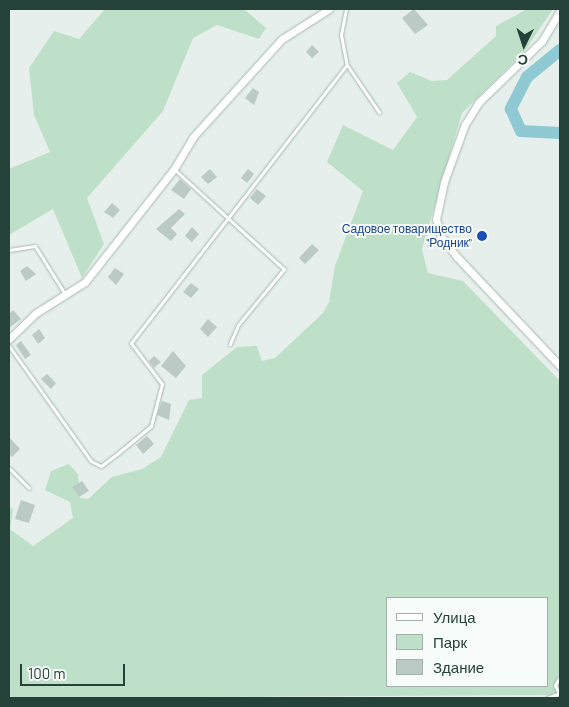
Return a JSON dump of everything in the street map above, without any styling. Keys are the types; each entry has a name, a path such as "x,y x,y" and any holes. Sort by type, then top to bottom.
{"street":[{"path":"9,339 66,294 86,282 174,169 194,137 282,39 329,9"},
{"path":"560,11 542,41 479,102 465,124 444,182 436,218 441,236 457,257 560,366"}],"lane":[{"path":"346,9 341,35 347,65 379,112"},
{"path":"9,346 66,430 91,461 101,466 151,426 162,384 131,343 347,65"},
{"path":"174,169 284,269 238,325 230,344"},
{"path":"9,250 34,246 66,294"},
{"path":"9,468 29,488"},
{"path":"547,698 560,693 556,685 560,677"}],"green space":[{"path":"105,9 244,9 266,28 259,39 217,25 193,38 163,111 87,198 104,244 82,278 53,209 9,235 9,169 50,152 34,115 29,68 54,31 79,39"},
{"path":"527,9 553,9 524,52 462,113 422,249 428,273 463,281 560,381 560,695 9,698 9,507 13,509 10,529 33,546 73,518 70,502 45,490 51,471 69,464 78,474 80,498 88,499 112,477 142,469 161,457 189,400 202,398 202,375 237,347 257,346 262,361 275,358 323,313 329,302 335,266 363,191 327,162 343,125 393,150 417,117 397,83 410,72 432,81 447,80 496,36 496,26"}],"building":[{"path":"414,9 428,25 415,34 402,18"},
{"path":"312,45 319,52 312,58 306,52"},
{"path":"253,88 259,92 254,105 245,98"},
{"path":"210,169 217,177 208,184 201,177"},
{"path":"248,169 254,174 247,183 241,178"},
{"path":"180,179 191,189 184,199 171,190"},
{"path":"257,189 266,196 258,205 250,198"},
{"path":"112,203 120,210 113,218 104,212"},
{"path":"179,209 185,214 171,228 177,234 171,241 156,229"},
{"path":"192,227 199,234 192,242 185,236"},
{"path":"312,244 319,250 305,264 299,258"},
{"path":"27,266 36,274 26,281 20,271"},
{"path":"115,268 124,274 116,285 108,277"},
{"path":"191,283 199,289 191,298 183,292"},
{"path":"13,310 21,319 9,328 9,314"},
{"path":"208,319 217,327 208,337 200,329"},
{"path":"39,329 45,338 38,344 32,335"},
{"path":"21,341 31,355 25,359 16,345"},
{"path":"173,351 186,366 176,378 161,366"},
{"path":"154,356 161,362 154,368 149,361"},
{"path":"47,374 56,383 51,389 41,379"},
{"path":"162,401 171,404 169,420 157,415"},
{"path":"147,436 154,444 143,454 136,445"},
{"path":"9,437 20,449 12,457 9,454"},
{"path":"82,481 89,491 79,497 72,487"},
{"path":"21,500 35,505 29,523 15,519"}],"waterway":[{"path":"560,50 527,77 511,109 521,131 560,133"}],"place":[{"name":"Садовое товарищество \"Родник\"","path":"482,236"}]}
